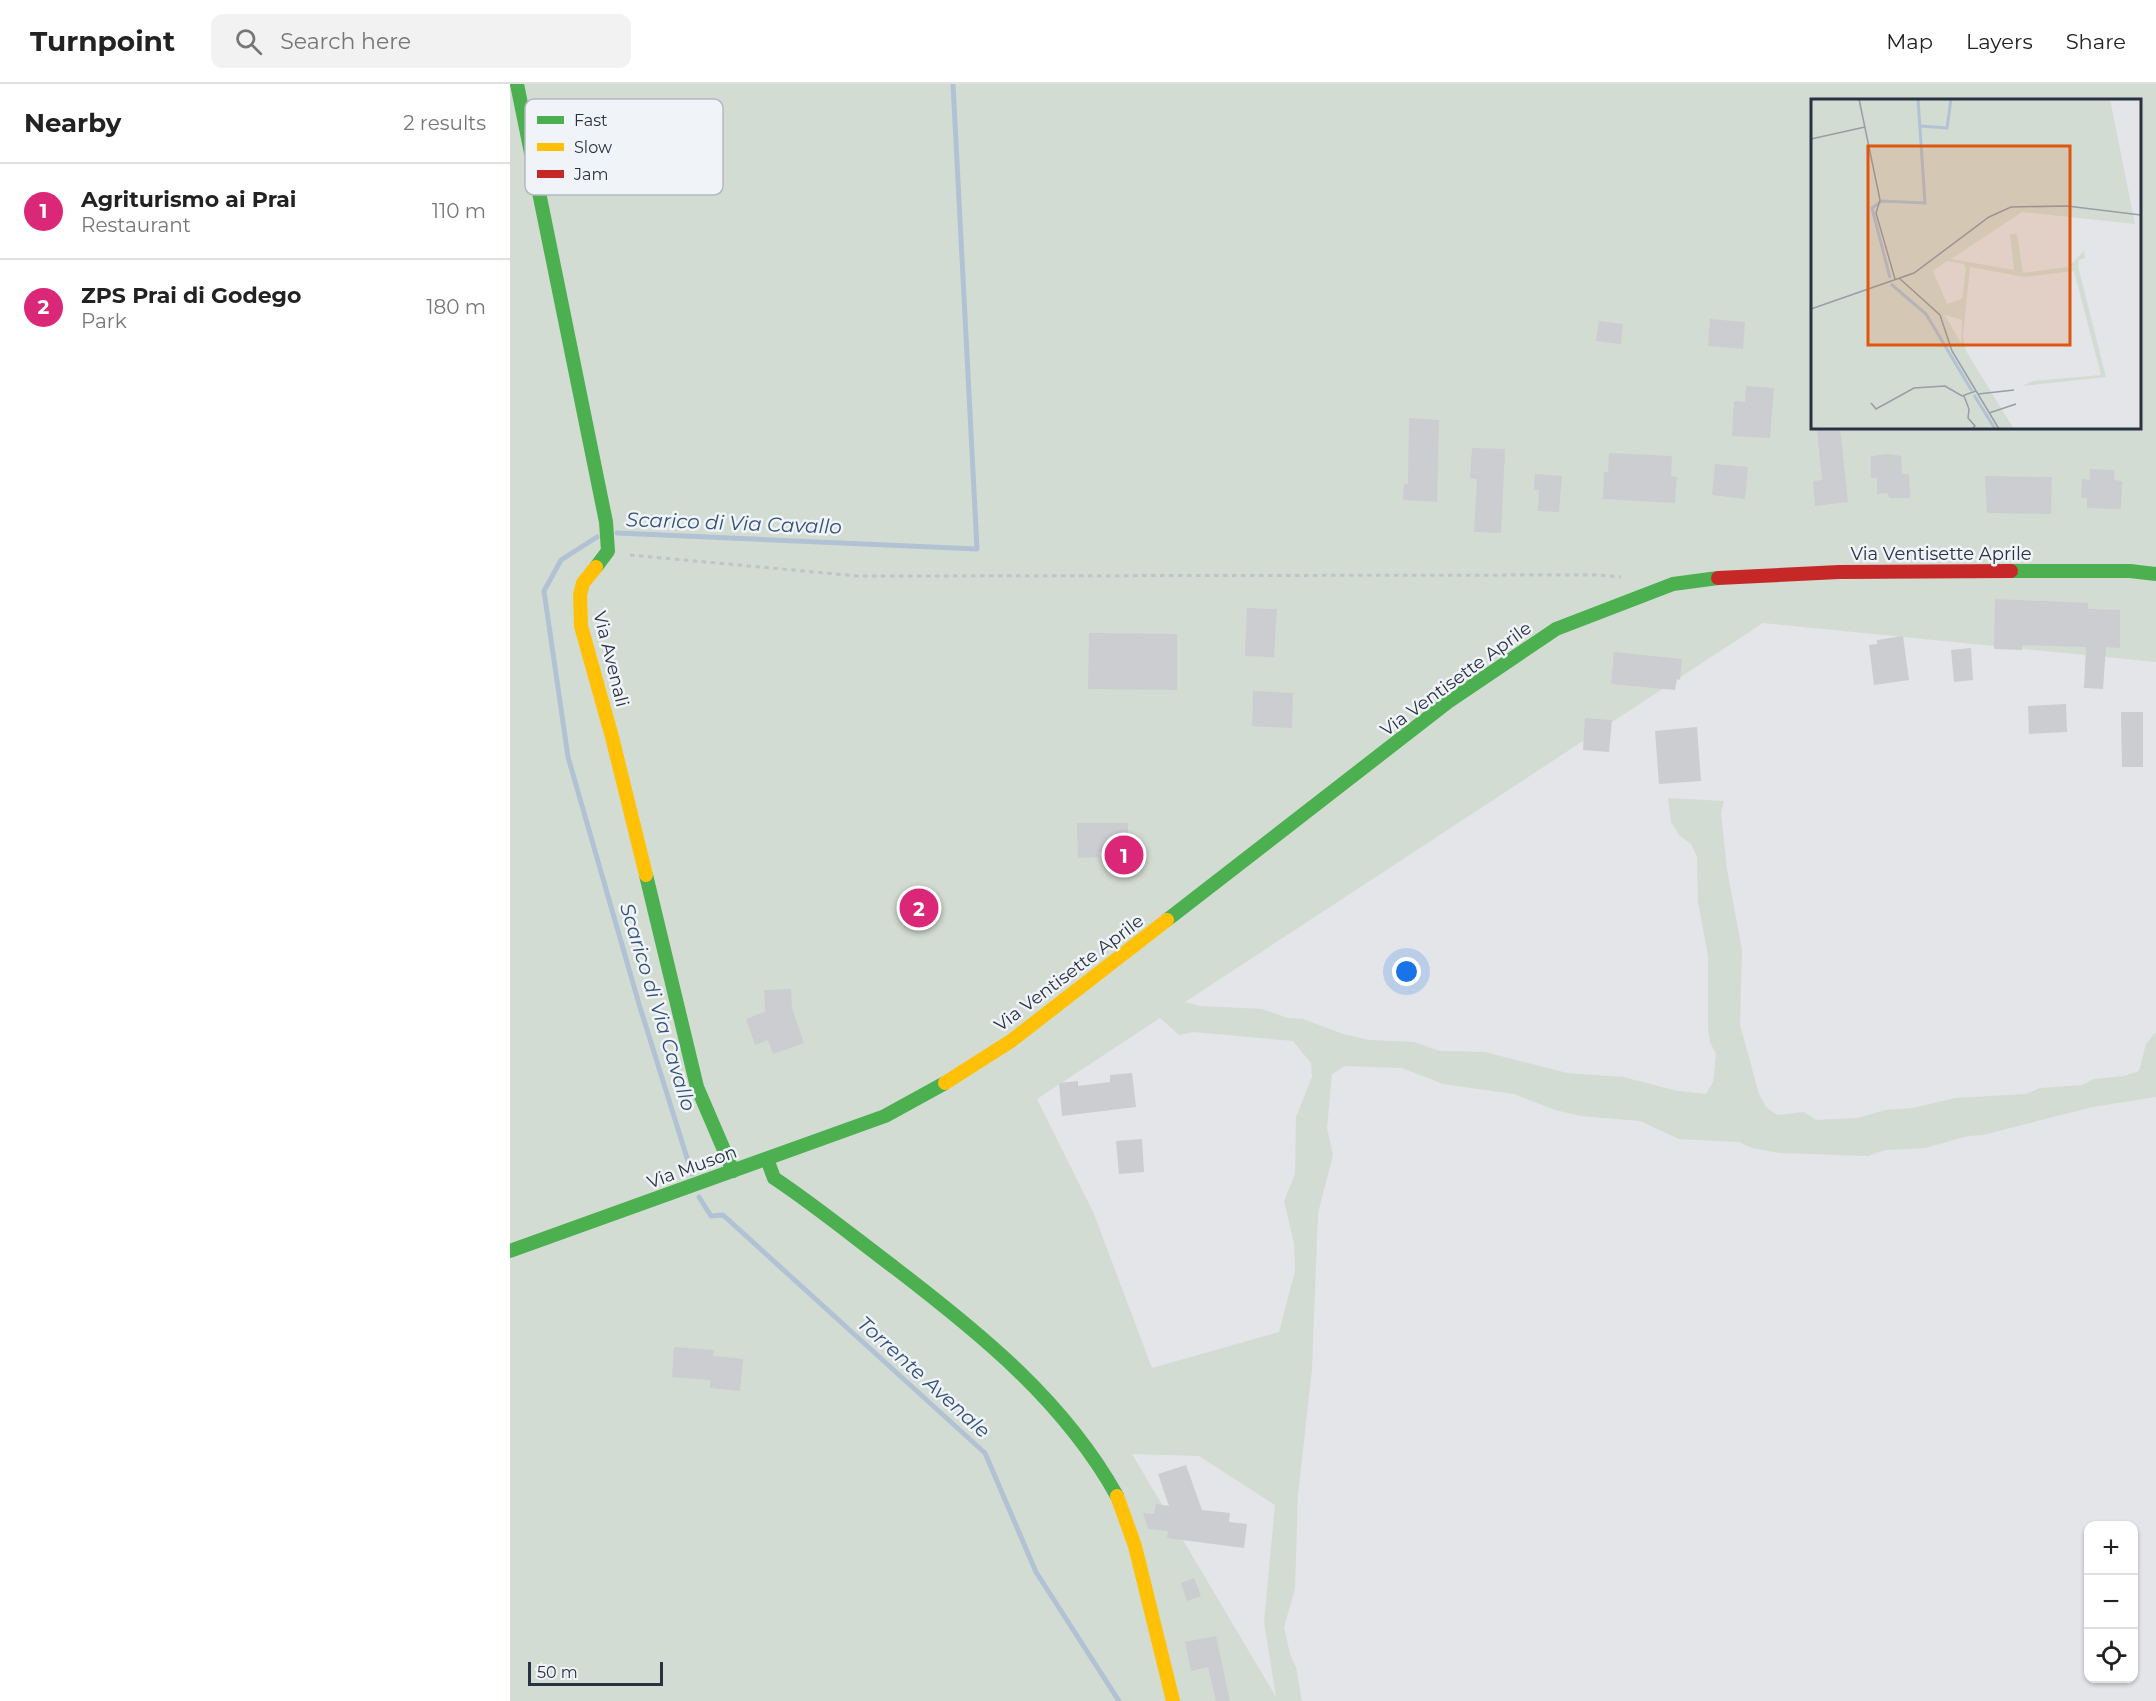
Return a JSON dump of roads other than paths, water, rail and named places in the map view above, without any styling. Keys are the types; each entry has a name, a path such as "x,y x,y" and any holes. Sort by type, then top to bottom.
{"main road":[{"name":"Via Avenali","path":"517,84 525,123"},
{"name":"Via Avenali","path":"540,195 606,522 608,546 583,583 580,595 581,626 614,748 697,1087 734,1171"},
{"name":"Via Ventisette Aprile","path":"885,1116 926,1095 1011,1041 1448,702 1499,665 1556,629 1673,584 1726,577 1839,572 2130,571 2156,574"},
{"name":"Via Muson","path":"510,1251 885,1116"},
{"path":"767,1159 774,1178 965,1322 1029,1381 1096,1459 1128,1524 1139,1560 1162,1667 1173,1701"}],"waterway":[{"name":"Scarico di Via Cavallo","path":"617,533 977,549 953,84"},
{"name":"Scarico di Via Cavallo","path":"597,537 561,560 544,591 568,757 639,1004 692,1174"},
{"name":"Torrente Avenale","path":"699,1197 711,1216 723,1215 985,1453 1036,1572 1119,1701"}],"place":[{"name":"Agriturismo ai Prai","path":"1124,855"},
{"name":"ZPS Prai di Godego","path":"919,908"}]}
